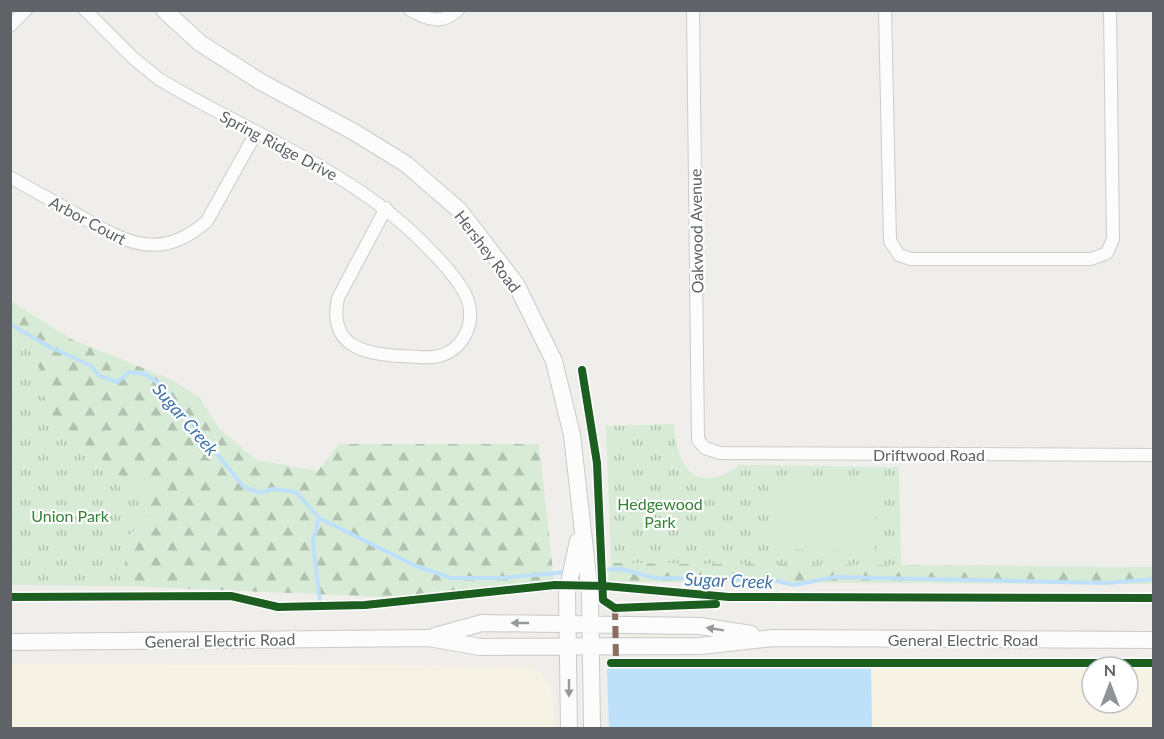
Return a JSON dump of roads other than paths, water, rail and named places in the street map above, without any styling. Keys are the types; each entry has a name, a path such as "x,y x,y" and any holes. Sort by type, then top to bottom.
{"main road":[{"name":"Hershey Road","path":"164,10 200,43 252,77 354,132 406,164 459,210 516,284 554,361 572,435 592,623 592,729"},
{"name":"Hershey Road","path":"569,729 567,592 581,528"},
{"name":"General Electric Road","path":"429,638 482,623 700,626 773,638"},
{"name":"General Electric Road","path":"10,642 429,638 480,647 701,646 773,638 1154,640"}],"street":[{"path":"10,26 26,10"},
{"name":"Spring Ridge Drive","path":"85,10 126,52 159,78 345,180 386,208 427,246 464,291 470,303 469,328 456,347 445,354 434,357 372,354 359,350 349,343 337,322 338,298 386,208"},
{"path":"410,10 437,21 451,18 458,10"},
{"name":"Oakwood Avenue","path":"693,10 698,440 705,448"},
{"path":"885,10 888,213 890,241 895,251 911,259 1092,259 1101,257 1109,250 1113,239 1110,10"},
{"name":"Arbor Court","path":"10,177 122,240 137,244 165,244 195,231 207,221 256,133"},
{"name":"Driftwood Road","path":"705,448 720,453 1154,455"}],"water":[{"path":"871,666 872,728 609,728 607,670 611,667"}],"waterway":[{"name":"Sugar Creek","path":"10,324 50,347 90,365 100,376 117,382 130,372 145,374 161,385 244,487 260,493 272,489 296,492 319,518 416,566 451,578 501,578 568,572"},
{"name":"Sugar Creek","path":"319,518 313,542 320,602"},
{"name":"Sugar Creek","path":"593,570 621,569 655,578 773,580 794,585 834,577 1105,583 1154,579"}],"park label":[{"name":"Hedgewood Park","path":"660,512"},
{"name":"Union Park","path":"70,515"}]}
